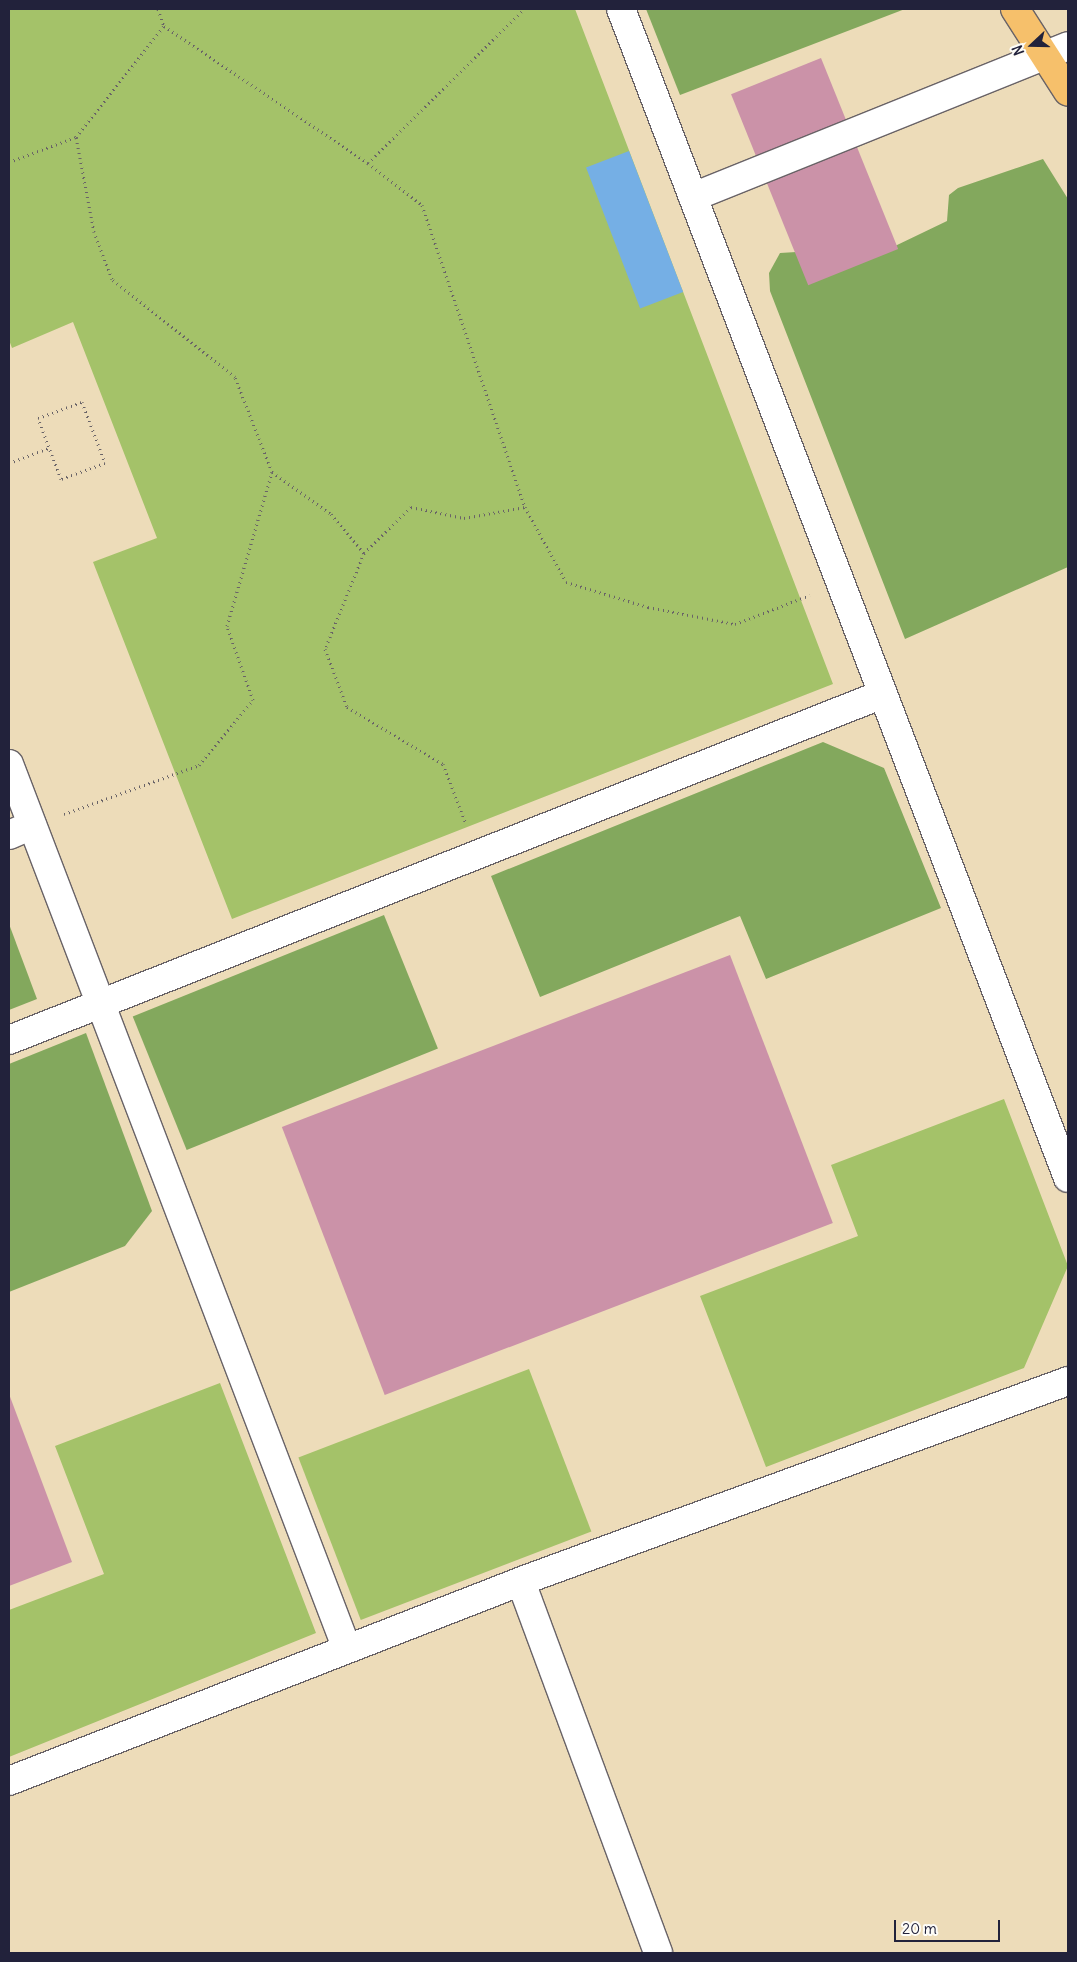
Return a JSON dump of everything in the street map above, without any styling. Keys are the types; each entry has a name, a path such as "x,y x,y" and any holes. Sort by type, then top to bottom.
{"main road":[{"path":"1015,9 1057,51 1068,92"}],"street":[{"path":"621,9 1068,1178"},
{"path":"693,197 1057,51"},
{"path":"9,1040 883,694"},
{"path":"9,764 21,830 101,1004 347,1649"},
{"path":"9,1781 521,1582 1068,1381"},
{"path":"521,1582 658,1953"}],"path":[{"path":"158,9 164,26 368,163 422,205 525,506 566,582 648,608 735,624 841,583"},
{"path":"368,163 524,9"},
{"path":"9,162 76,137 164,26"},
{"path":"76,137 94,232 112,279 236,377 272,472 331,514 364,553"},
{"path":"82,402 104,463 61,479 49,448 38,418 82,402"},
{"path":"9,464 49,448"},
{"path":"21,830 199,765 253,700 227,626 272,472"},
{"path":"478,855 443,764 347,707 325,649 364,553 410,507 464,518 525,506"}],"green space":[{"path":"9,9 575,9 833,684 232,919 93,562 157,538 73,322 12,348 9,340"},
{"path":"646,9 905,9 680,95"},
{"path":"1043,159 1068,199 1068,567 905,639 770,291 769,273 780,253 895,246 947,221 949,195 958,188"},
{"path":"823,742 884,768 941,908 766,979 740,916 540,997 491,876"},
{"path":"384,915 438,1049 187,1150 133,1017"},
{"path":"9,924 37,999 9,1010"},
{"path":"86,1033 152,1211 125,1246 9,1292 9,1064"},
{"path":"1004,1099 1068,1266 1024,1368 766,1467 700,1296 858,1236 831,1165"},
{"path":"529,1369 591,1531 361,1620 298,1458"},
{"path":"220,1383 316,1633 9,1757 9,1610 104,1574 55,1446"}],"water":[{"path":"629,151 683,292 640,308 586,167"}],"building":[{"path":"821,58 898,249 808,285 731,94"},
{"path":"730,955 833,1223 385,1395 282,1127"},
{"path":"9,1394 72,1562 9,1586"}]}
